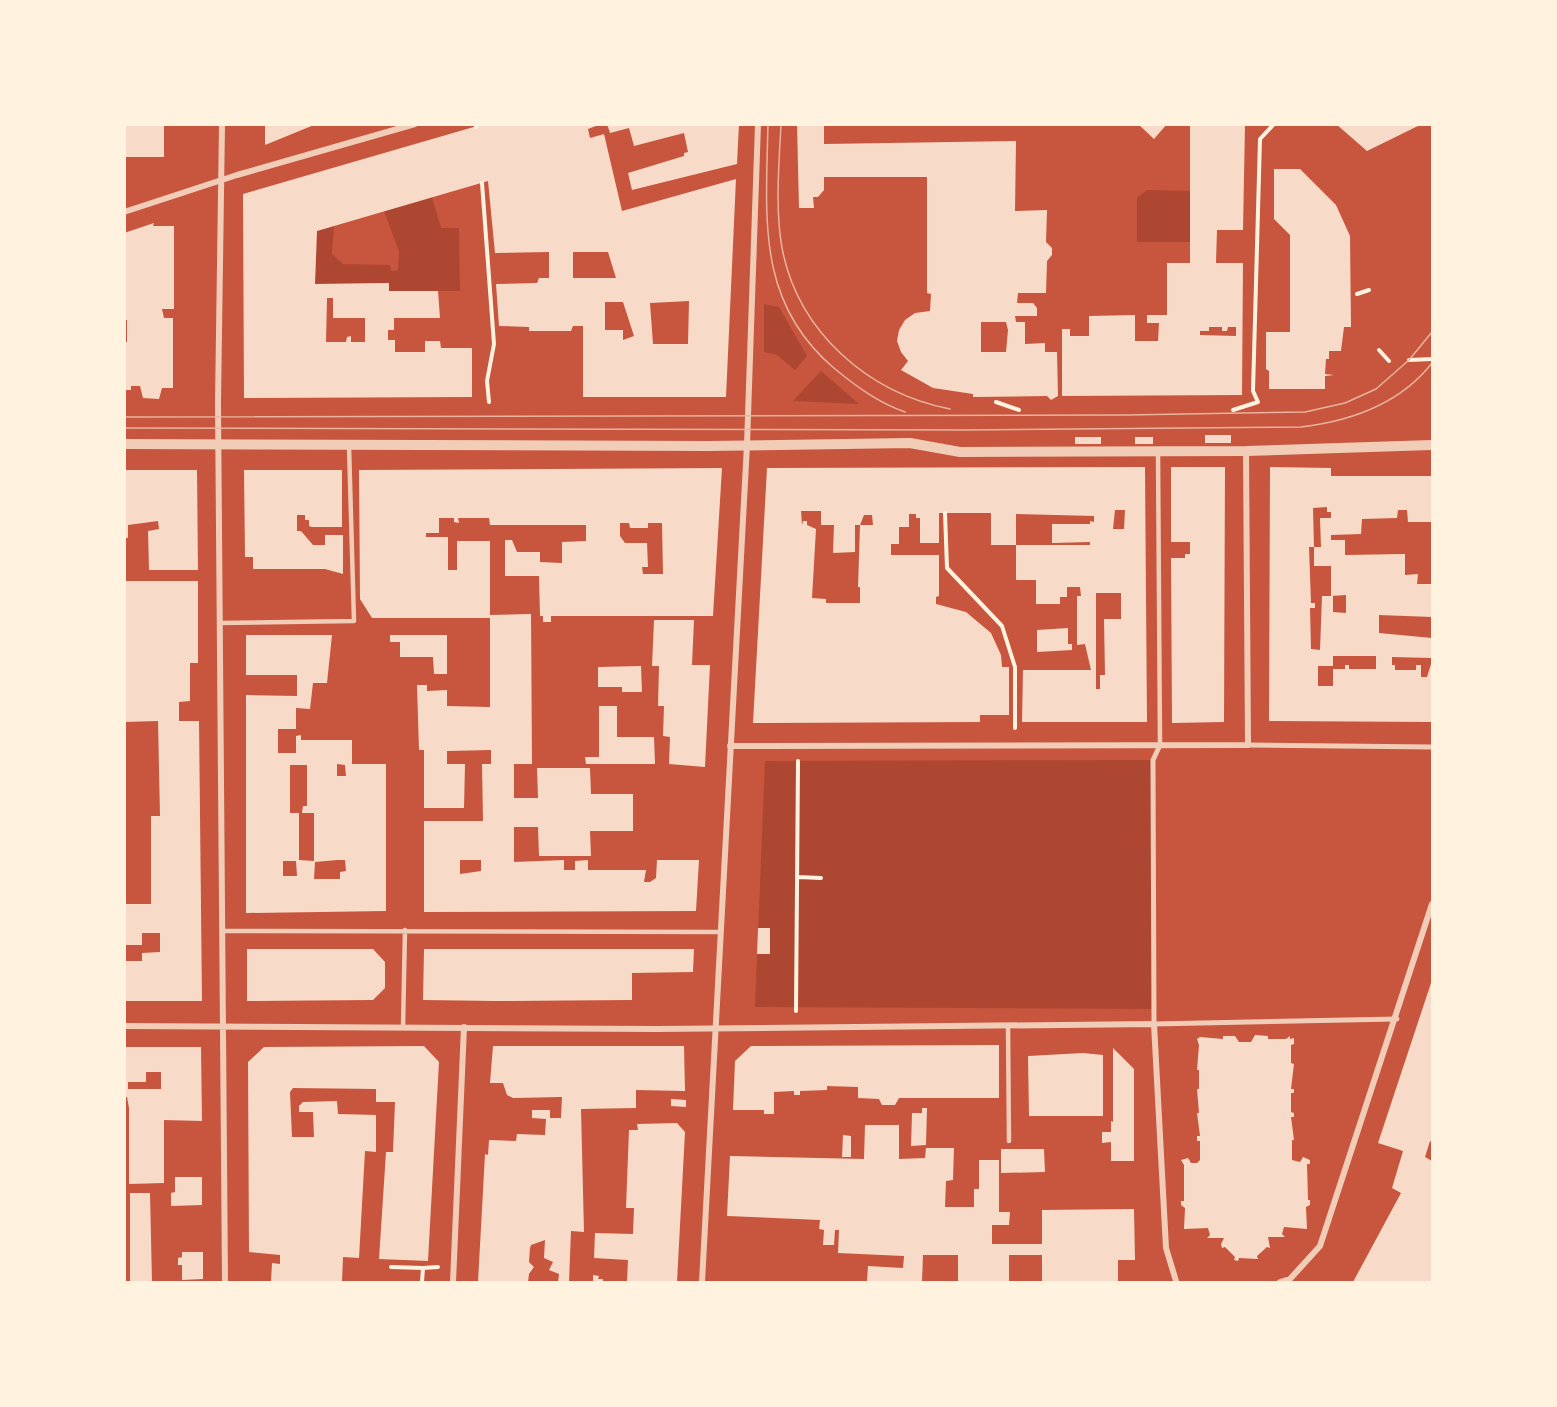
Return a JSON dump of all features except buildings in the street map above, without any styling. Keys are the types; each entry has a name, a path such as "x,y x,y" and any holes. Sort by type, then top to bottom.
{"street":[{"path":"222,124 219,443 225,1282"},
{"path":"124,212 415,124"},
{"path":"702,1282 747,446 758,124"},
{"path":"124,444 747,446 910,443 960,452 1246,451 1432,445"},
{"path":"1246,451 1248,745"},
{"path":"1160,745 1153,760 1154,1024 1166,1248 1176,1281"},
{"path":"730,746 1432,747"},
{"path":"1280,1282 1290,1279 1320,1246 1397,1019 1432,904"},
{"path":"124,1026 714,1028 1397,1019"},
{"path":"453,1282 464,1027"}],"lane":[{"path":"220,623 354,621 349,444"},
{"path":"1158,451 1160,745"},
{"path":"403,1027 405,930"},
{"path":"224,931 722,932"},
{"path":"1008,1025 1009,1141"}],"path":[{"path":"1233,410 1258,402 1253,391 1260,139 1274,124"},
{"path":"482,183 494,344 488,381 489,402"},
{"path":"1357,294 1369,290"},
{"path":"1379,350 1389,361"},
{"path":"1409,360 1432,359"},
{"path":"996,402 1019,410"},
{"path":"945,513 946,568 1002,626 1012,657 1015,667 1015,745"},
{"path":"795,1027 799,783"},
{"path":"798,877 822,878"},
{"path":"391,1267 423,1268"}],"shaded area":[{"path":"1147,190 1190,191 1190,242 1137,242 1137,198"},
{"path":"432,197 441,228 459,228 460,291 389,291 388,283 315,284 317,231 334,226 332,254 343,264 390,265 391,271 398,270 399,251 384,211"},
{"path":"764,304 779,307 807,356 795,370 777,355 764,352"},
{"path":"821,371 859,404 793,401"},
{"path":"1153,760 1153,1009 755,1007 765,761"}],"tram line":[{"path":"768,124 767,225 771,257 779,287 791,316 809,343 835,369 868,394 905,412"},
{"path":"781,124 778,186 780,233 790,278 803,306 821,332 841,354 865,373 891,389 920,401 950,409"},
{"path":"124,417 1126,415 1305,412 1345,403 1376,389 1409,360 1432,332"},
{"path":"124,428 968,430 1301,427 1356,415 1390,400 1419,377 1432,363"}]}
